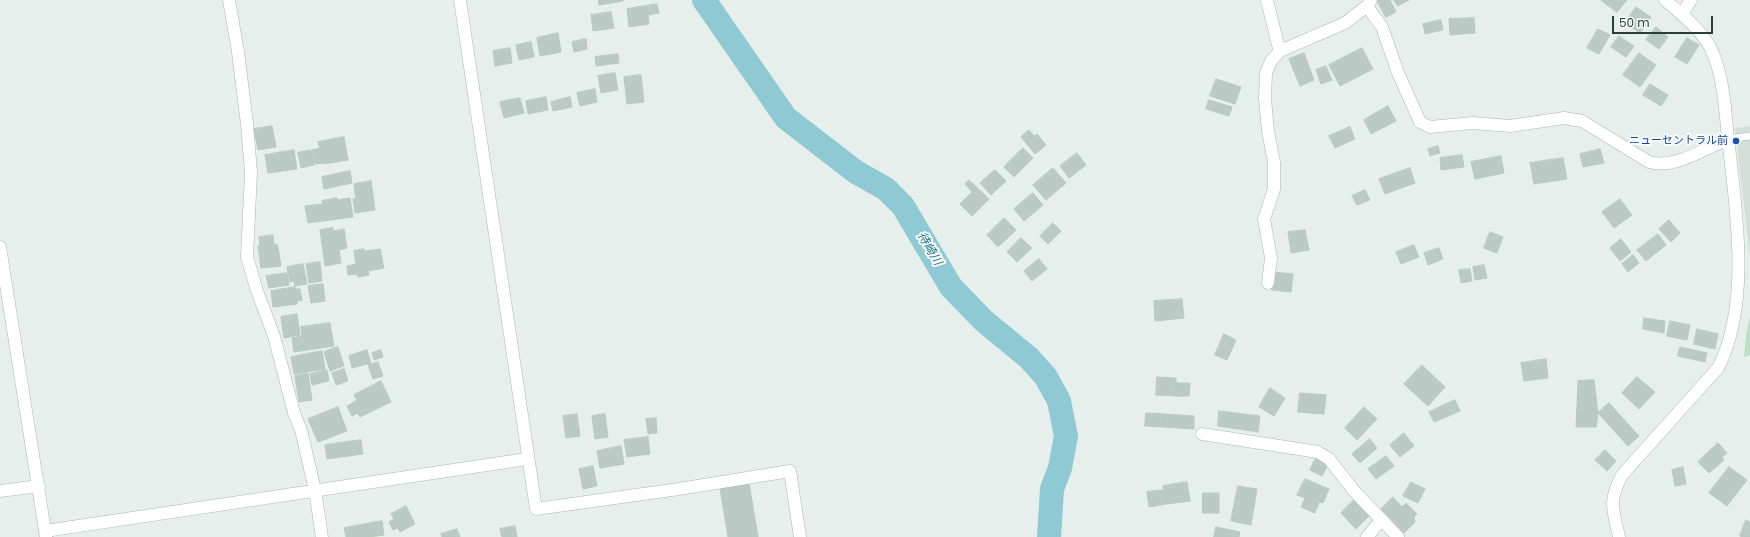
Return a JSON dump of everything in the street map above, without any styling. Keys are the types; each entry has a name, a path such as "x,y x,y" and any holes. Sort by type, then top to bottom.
{"street":[{"path":"228,0 238,52 251,172 247,257 257,291 274,336 294,413 301,430 315,490 322,537"},
{"path":"460,0 527,459 536,509 679,489 790,471 800,537"},
{"path":"1267,0 1280,51"},
{"path":"1619,537 1612,497 1622,475 1718,368 1726,352 1733,332 1740,271 1738,229 1723,94 1716,63 1704,38 1682,14 1665,0"},
{"path":"1682,14 1692,0"},
{"path":"1268,283 1270,258 1264,219 1274,189 1274,162 1268,131 1265,99 1266,73 1271,61 1280,51 1345,23 1369,3 1382,27 1398,73 1420,122 1430,127 1474,123 1510,126 1564,118 1582,121 1649,162 1659,165 1677,161 1728,139"},
{"path":"0,247 46,534 315,490 527,459"},
{"path":"1202,434 1318,452 1328,459 1355,492 1398,537"},
{"path":"0,492 39,486"},
{"path":"1367,537 1382,520"}],"lane":[{"path":"1728,139 1750,136"}],"shaded area":[{"path":"1750,126 1750,258 1735,128"}],"green space":[{"path":"1750,317 1750,355 1744,357 1746,335"}],"building":[{"path":"599,0 623,0 623,1 599,5"},
{"path":"1377,0 1390,0 1396,12 1386,17"},
{"path":"1394,0 1409,0 1398,6"},
{"path":"1601,0 1627,0 1617,12"},
{"path":"657,4 659,13 648,15 649,24 629,27 627,9"},
{"path":"1636,7 1651,17 1640,33 1625,23"},
{"path":"611,12 614,28 593,31 591,15"},
{"path":"1474,18 1475,33 1450,35 1449,19"},
{"path":"1441,20 1443,30 1425,34 1423,24"},
{"path":"1656,27 1668,37 1659,49 1646,40"},
{"path":"1598,29 1610,35 1599,54 1587,48"},
{"path":"558,33 561,52 540,56 537,38"},
{"path":"1619,36 1634,46 1626,57 1611,47"},
{"path":"1687,38 1699,45 1687,64 1675,57"},
{"path":"586,39 587,49 574,52 572,42"},
{"path":"531,42 534,57 519,60 516,45"},
{"path":"510,48 512,63 495,66 493,51"},
{"path":"1362,48 1373,69 1340,86 1329,65"},
{"path":"1304,53 1314,80 1300,86 1289,59"},
{"path":"1639,53 1656,65 1640,87 1623,75"},
{"path":"618,54 619,63 596,66 595,57"},
{"path":"1326,66 1332,80 1321,84 1316,70"},
{"path":"615,73 618,90 601,93 598,76"},
{"path":"641,75 644,102 627,104 624,77"},
{"path":"1216,79 1241,87 1235,104 1210,96"},
{"path":"1650,84 1668,95 1661,106 1643,95"},
{"path":"595,89 597,102 580,106 577,93"},
{"path":"546,97 548,110 528,114 526,101"},
{"path":"570,97 572,107 553,111 551,102"},
{"path":"520,98 524,113 504,118 500,102"},
{"path":"1209,100 1232,107 1229,116 1206,109"},
{"path":"1388,106 1396,121 1371,134 1364,120"},
{"path":"272,126 276,147 258,150 254,129"},
{"path":"1350,127 1355,139 1335,148 1329,136"},
{"path":"1029,130 1034,136 1037,134 1046,145 1035,154 1021,137"},
{"path":"344,137 348,160 315,164 312,150 320,148 318,142"},
{"path":"1438,146 1440,153 1430,156 1428,149"},
{"path":"1023,148 1033,158 1014,177 1004,167"},
{"path":"1600,149 1604,163 1583,167 1580,154"},
{"path":"294,150 297,169 268,173 265,155"},
{"path":"311,150 314,165 301,168 298,153"},
{"path":"1077,153 1086,165 1069,178 1060,166"},
{"path":"1462,155 1464,167 1441,170 1440,158"},
{"path":"1501,156 1504,173 1475,179 1471,162"},
{"path":"1563,158 1567,179 1534,184 1530,163"},
{"path":"1053,168 1066,183 1046,200 1033,185"},
{"path":"1410,168 1415,183 1385,194 1379,179"},
{"path":"995,170 1006,181 991,195 980,183"},
{"path":"350,171 352,183 324,189 322,177"},
{"path":"969,180 989,199 972,216 960,204 972,192 965,184"},
{"path":"371,181 375,210 355,213 353,199 356,199 354,184"},
{"path":"1365,190 1370,200 1357,205 1352,196"},
{"path":"1033,193 1043,205 1024,221 1014,209"},
{"path":"337,198 337,200 350,198 353,217 308,223 305,206 323,204 322,201"},
{"path":"1620,199 1632,215 1614,228 1602,212"},
{"path":"1004,218 1016,230 998,247 987,235"},
{"path":"1669,220 1680,233 1671,242 1659,229"},
{"path":"1053,223 1061,231 1048,244 1040,236"},
{"path":"333,228 333,231 344,229 347,248 339,250 341,263 325,266 320,230"},
{"path":"1305,230 1309,250 1291,253 1288,232"},
{"path":"1490,232 1503,237 1497,253 1484,248"},
{"path":"1658,234 1666,245 1646,261 1637,250"},
{"path":"273,235 274,245 277,244 278,247 281,266 261,268 258,246 260,246 259,237"},
{"path":"1021,238 1032,248 1017,262 1007,252"},
{"path":"1621,239 1631,252 1620,261 1610,248"},
{"path":"1414,245 1419,257 1401,264 1396,252"},
{"path":"1439,248 1443,259 1428,265 1424,253"},
{"path":"364,249 365,251 380,249 384,268 368,271 369,275 358,277 357,274 348,275 347,266 356,264 354,251"},
{"path":"1633,255 1639,263 1628,272 1622,264"},
{"path":"1039,259 1047,269 1032,281 1024,271"},
{"path":"320,262 322,281 309,283 306,264"},
{"path":"303,264 307,284 295,286 294,281 290,282 287,267"},
{"path":"1484,265 1487,278 1475,280 1473,267"},
{"path":"1470,269 1472,281 1461,283 1459,270"},
{"path":"1274,272 1293,274 1291,292 1272,290"},
{"path":"287,273 289,285 269,288 266,276"},
{"path":"323,284 325,301 311,303 308,286"},
{"path":"295,287 295,289 300,289 302,300 297,301 297,304 273,307 271,291"},
{"path":"1182,299 1184,318 1155,321 1154,301"},
{"path":"297,314 300,335 284,338 281,317"},
{"path":"1644,318 1665,321 1664,333 1643,329"},
{"path":"1670,321 1690,325 1687,340 1667,336"},
{"path":"330,323 334,346 294,352 292,338 302,336 301,327"},
{"path":"1697,329 1718,334 1715,349 1694,344"},
{"path":"1224,334 1236,340 1227,360 1215,355"},
{"path":"338,347 344,366 330,371 324,352"},
{"path":"1680,347 1707,353 1705,362 1678,356"},
{"path":"367,350 371,363 352,368 349,356"},
{"path":"381,350 383,357 374,360 372,353"},
{"path":"322,351 325,369 294,374 291,357"},
{"path":"1546,359 1548,378 1524,381 1521,363"},
{"path":"378,362 383,376 373,379 368,365"},
{"path":"1422,365 1445,387 1428,406 1404,384"},
{"path":"344,369 348,381 336,385 332,373"},
{"path":"327,370 329,381 312,385 310,374"},
{"path":"308,373 312,400 299,402 295,376"},
{"path":"1157,377 1176,378 1176,396 1156,395"},
{"path":"1637,377 1655,392 1639,409 1622,393"},
{"path":"1594,380 1598,413 1596,427 1576,427 1578,381"},
{"path":"381,381 391,402 360,417 358,413 352,416 347,406 357,400 354,395"},
{"path":"1176,383 1190,383 1189,396 1176,396"},
{"path":"1270,388 1285,398 1274,416 1259,407"},
{"path":"1300,393 1326,395 1324,414 1298,412"},
{"path":"1455,400 1460,411 1434,422 1429,412"},
{"path":"1609,403 1639,436 1628,446 1598,413"},
{"path":"338,407 347,431 318,442 308,419"},
{"path":"1364,407 1377,419 1357,440 1345,428"},
{"path":"1219,411 1260,416 1258,432 1218,426"},
{"path":"1146,413 1164,414 1163,427 1145,426"},
{"path":"577,414 580,436 566,438 563,416"},
{"path":"605,414 608,437 595,439 592,416"},
{"path":"1164,414 1194,416 1194,429 1163,427"},
{"path":"656,418 657,433 648,434 646,419"},
{"path":"1404,433 1414,446 1400,457 1390,445"},
{"path":"648,437 650,454 627,457 624,440"},
{"path":"1370,439 1377,448 1360,463 1352,454"},
{"path":"361,440 363,454 327,459 325,445"},
{"path":"1718,443 1727,453 1722,457 1724,460 1709,473 1698,462"},
{"path":"621,446 624,464 600,468 597,451"},
{"path":"1605,450 1616,461 1607,471 1595,460"},
{"path":"1386,456 1394,466 1376,479 1368,469"},
{"path":"1316,458 1328,465 1322,476 1310,470"},
{"path":"593,466 597,486 583,489 579,469"},
{"path":"1683,467 1686,484 1675,486 1672,470"},
{"path":"1729,467 1747,480 1727,506 1709,493"},
{"path":"1305,479 1329,489 1323,503 1319,502 1315,513 1301,507 1305,498 1297,495"},
{"path":"1187,482 1190,501 1166,504 1163,486"},
{"path":"1411,482 1425,489 1418,503 1403,496"},
{"path":"749,483 758,537 728,537 720,488"},
{"path":"1238,486 1257,489 1251,525 1231,521"},
{"path":"1164,490 1166,504 1149,507 1147,492"},
{"path":"1203,493 1219,493 1219,513 1203,513"},
{"path":"1393,497 1402,507 1406,503 1417,514 1414,517 1415,522 1404,533 1381,509"},
{"path":"1354,500 1369,516 1356,529 1341,513"},
{"path":"406,506 415,524 400,532 398,528 393,530 389,522 394,519 391,514"},
{"path":"1746,520 1750,522 1750,537 1742,537 1740,536"},
{"path":"382,521 384,535 369,537 346,537 344,528"},
{"path":"515,526 517,537 502,537 500,529"},
{"path":"1216,527 1240,532 1239,537 1214,537"},
{"path":"457,529 460,537 442,537 441,534"}],"waterway":[{"name":"待崎川","path":"704,0 786,118 856,172 886,189 903,206 951,287 984,321 1029,358 1046,377 1059,401 1066,436 1060,468 1052,489 1049,537"}],"place":[{"name":"ニューセントラル前","path":"1736,141"}]}
